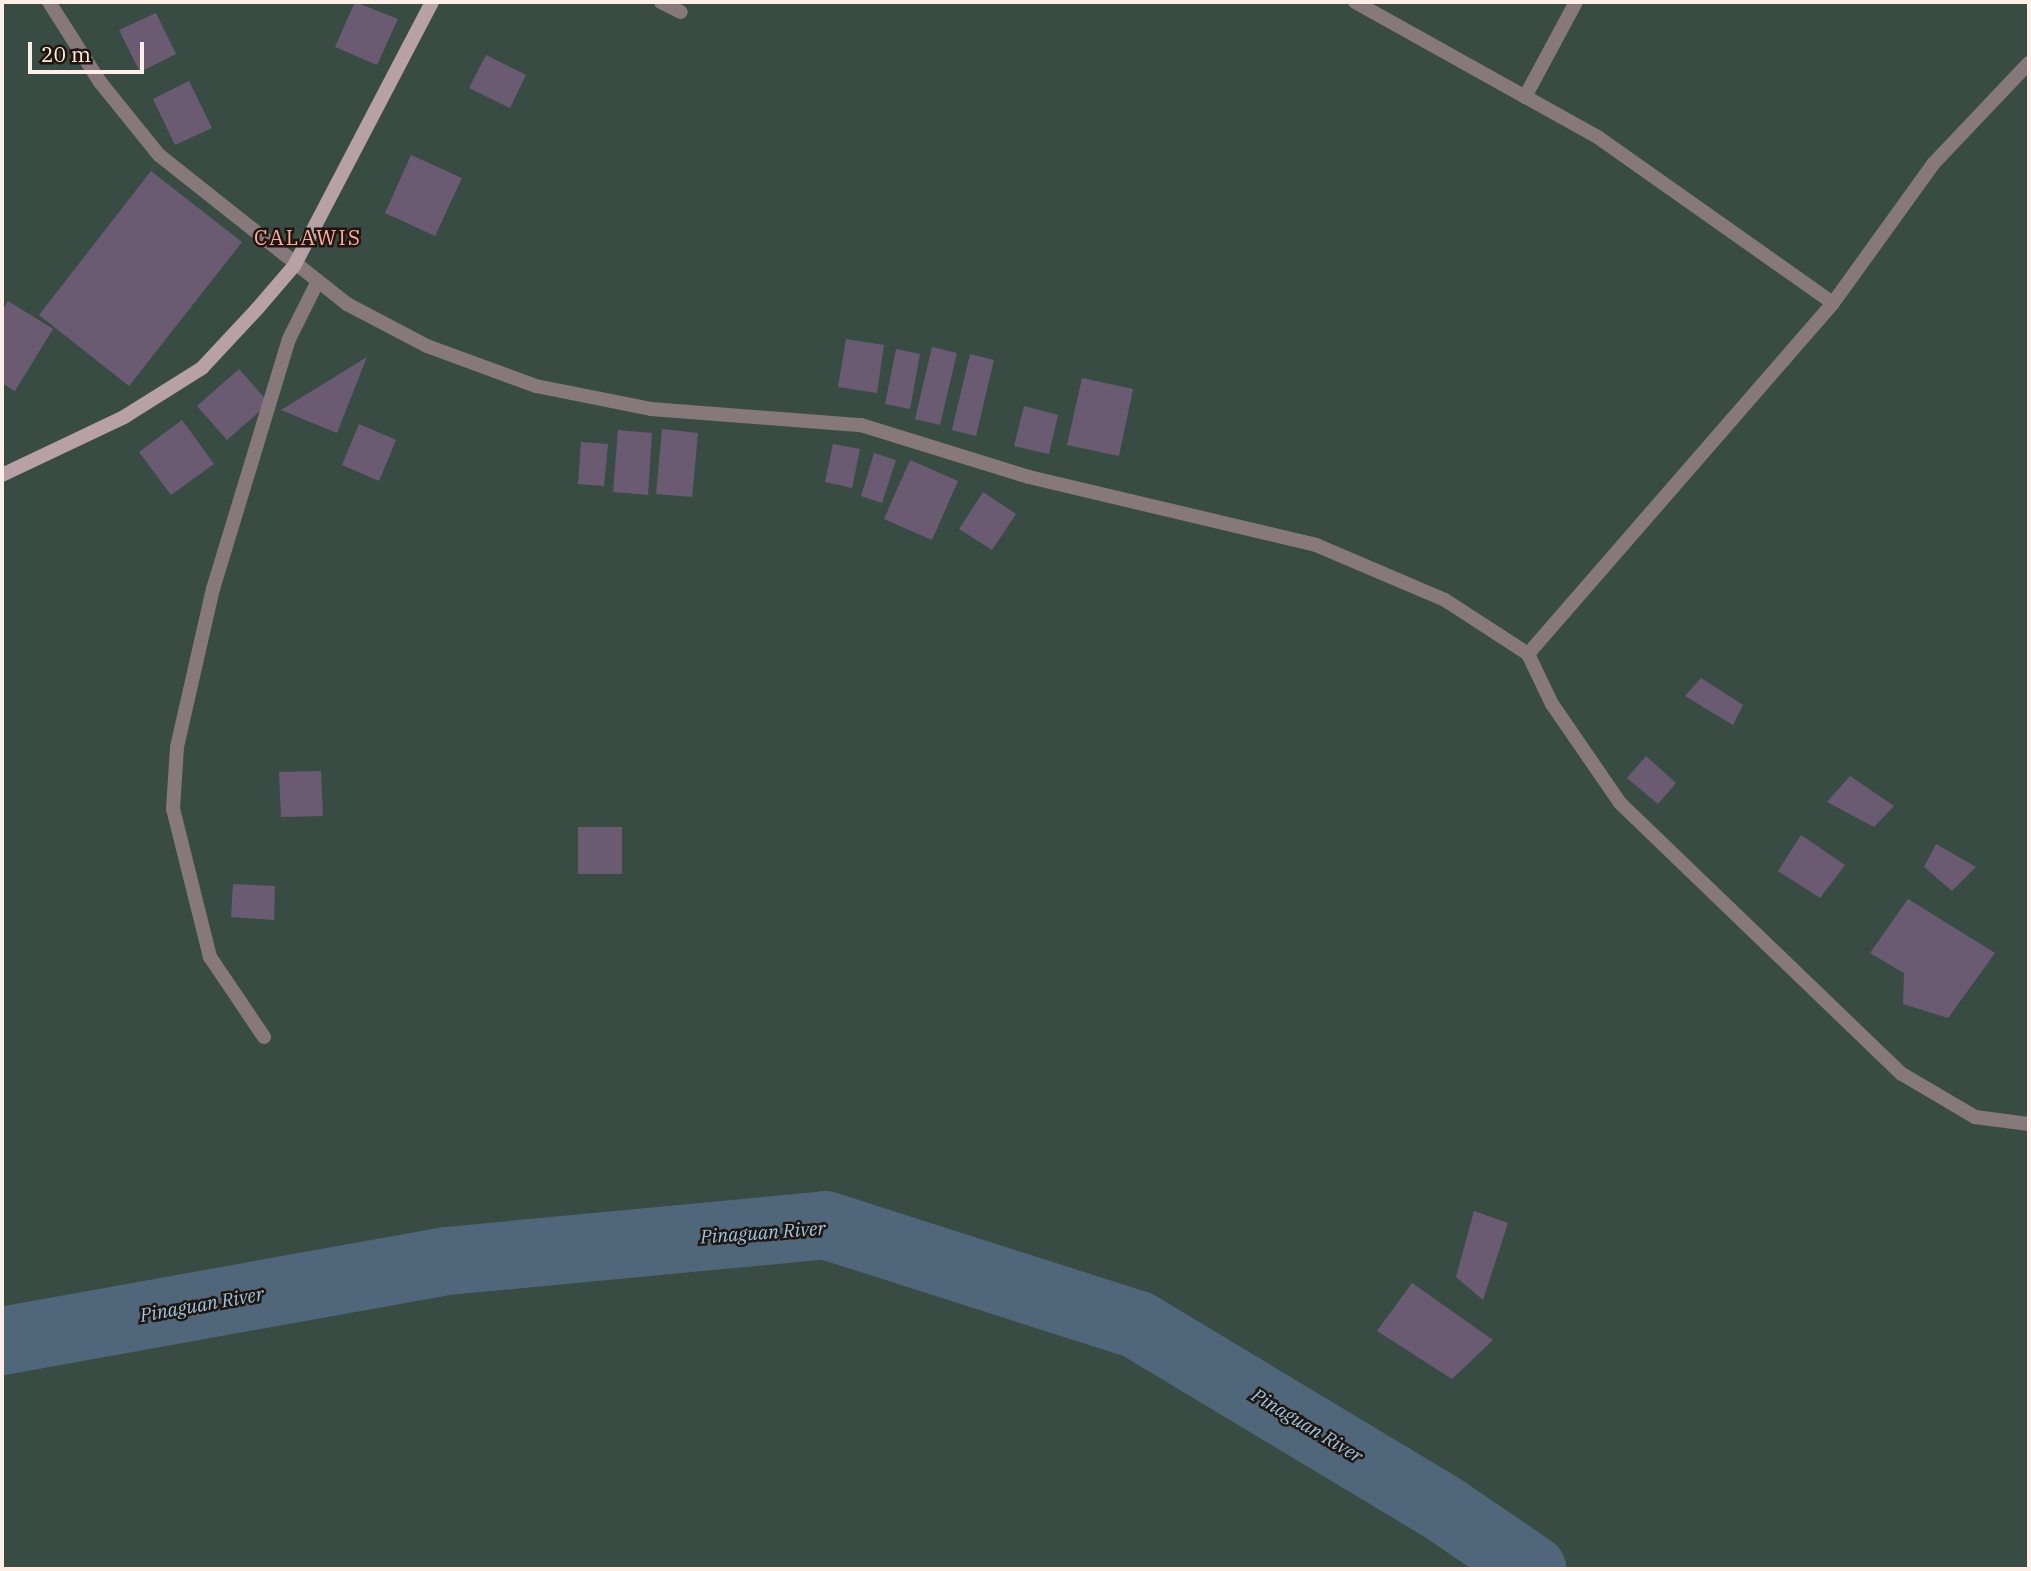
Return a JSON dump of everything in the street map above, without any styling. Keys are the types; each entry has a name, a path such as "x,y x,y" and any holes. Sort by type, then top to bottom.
{"street":[{"path":"48,2 100,82 159,155 317,283 427,346 536,386 651,409 861,425 1029,477 1316,545 1445,600 1528,654 1552,704 1620,803 1812,991 1902,1074 1947,1104 2010,1126 2029,1124"},
{"path":"2,475 124,417 202,368 294,266 432,2"},
{"path":"662,2 681,12"},
{"path":"1355,2 1599,138 1833,303"},
{"path":"1525,97 1576,2"},
{"path":"1528,654 1833,303 1934,163 2029,63"},
{"path":"264,1037 209,957 173,809 177,747 214,589 289,340 317,283"}],"green space":[{"path":"2,2 2029,2 2029,1569 2,1569"}],"building":[{"path":"355,2 398,19 377,65 335,47"},
{"path":"156,13 176,54 140,72 119,30"},
{"path":"486,55 526,75 510,108 469,88"},
{"path":"189,81 212,128 175,145 153,99"},
{"path":"411,155 462,178 435,236 385,213"},
{"path":"151,171 242,242 129,386 39,315"},
{"path":"8,301 53,329 15,391 2,383 2,311"},
{"path":"846,339 884,345 877,393 838,387"},
{"path":"932,347 957,353 940,425 915,419"},
{"path":"896,349 920,354 910,409 885,404"},
{"path":"970,354 994,360 976,436 952,430"},
{"path":"367,357 337,433 281,410"},
{"path":"239,369 269,403 227,440 197,406"},
{"path":"1082,378 1133,389 1119,456 1067,445"},
{"path":"1024,406 1058,415 1049,454 1014,446"},
{"path":"182,420 214,464 171,495 139,452"},
{"path":"359,424 396,440 379,481 342,465"},
{"path":"662,429 698,433 692,497 656,494"},
{"path":"618,430 652,433 648,495 613,492"},
{"path":"581,442 608,444 604,486 578,484"},
{"path":"833,444 860,449 852,488 825,482"},
{"path":"874,453 896,460 882,503 861,496"},
{"path":"910,460 958,481 932,540 884,519"},
{"path":"983,492 1016,514 992,550 959,529"},
{"path":"1701,678 1743,705 1733,725 1685,696"},
{"path":"1646,756 1676,783 1658,804 1627,778"},
{"path":"321,771 323,816 281,817 279,772"},
{"path":"1850,776 1894,806 1874,827 1827,802"},
{"path":"578,827 622,827 622,874 578,874"},
{"path":"1801,835 1845,865 1820,898 1778,871"},
{"path":"1936,844 1976,867 1952,891 1924,867"},
{"path":"233,884 275,886 274,920 231,917"},
{"path":"1908,899 1995,953 1948,1018 1903,1004 1904,973 1870,953"},
{"path":"1474,1211 1508,1223 1483,1300 1456,1277"},
{"path":"1412,1283 1493,1340 1452,1379 1377,1331"}],"waterway":[{"name":"Pinaguan River","path":"2,1341 447,1261 825,1225 1138,1325 1444,1509 1532,1569"}],"district":[{"name":"CALAWIS","path":"308,237"}]}
